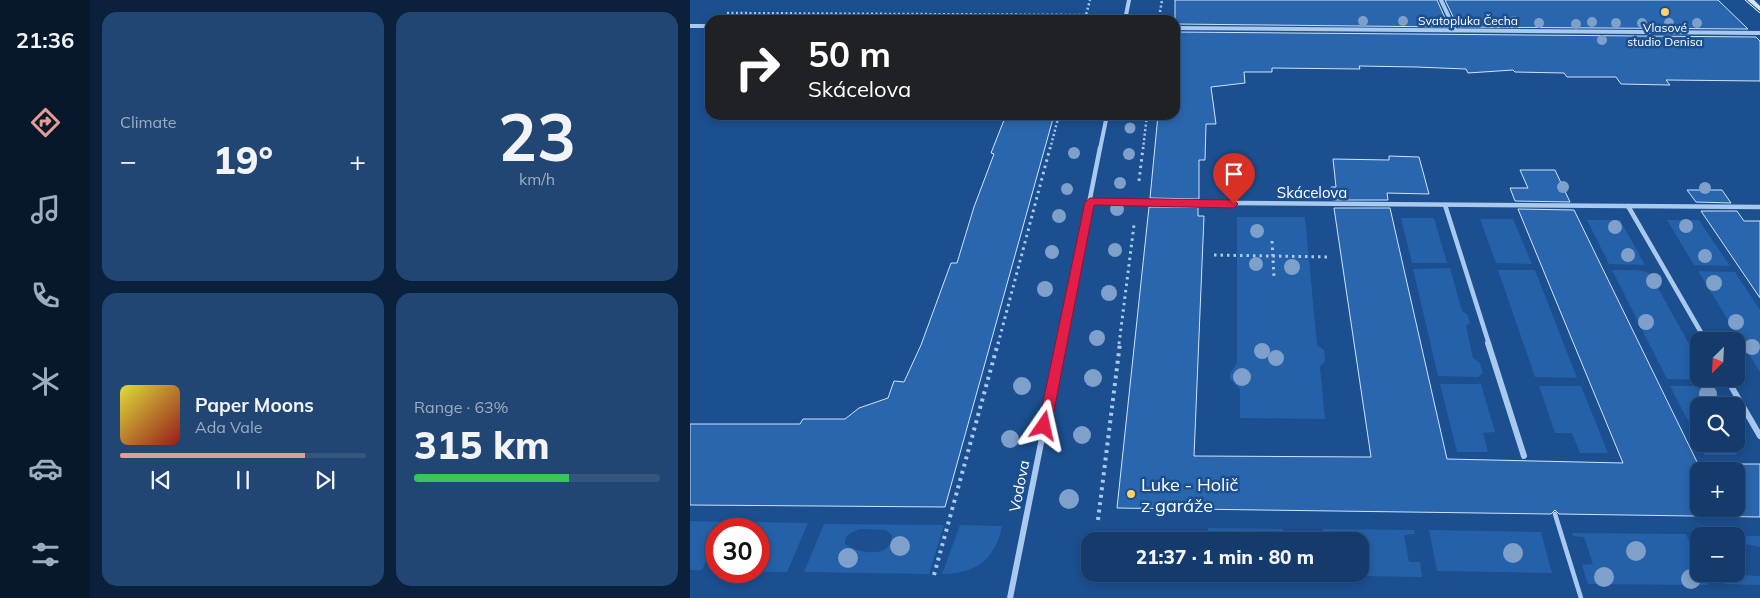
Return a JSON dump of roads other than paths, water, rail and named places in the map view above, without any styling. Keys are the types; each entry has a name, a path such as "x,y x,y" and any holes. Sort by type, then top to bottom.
{"street":[{"path":"1126,15 1129,0"},
{"path":"1441,0 1455,30"},
{"path":"1750,0 1760,9"},
{"path":"690,26 705,26"},
{"name":"Svatopluka Čecha","path":"1180,28 1760,33"},
{"name":"Vodova","path":"1010,598 1106,120"},
{"name":"Skácelova","path":"1090,202 1760,208"},
{"path":"1445,205 1524,456"},
{"path":"1628,206 1701,332"},
{"path":"1732,388 1760,436"}],"lane":[{"path":"1555,514 1581,598"}],"tram line":[{"path":"1745,0 1760,13"}],"place":[{"name":"Vlasové studio Denisa","path":"1665,12"},
{"name":"Luke - Holič z garáže","path":"1131,494"}]}
